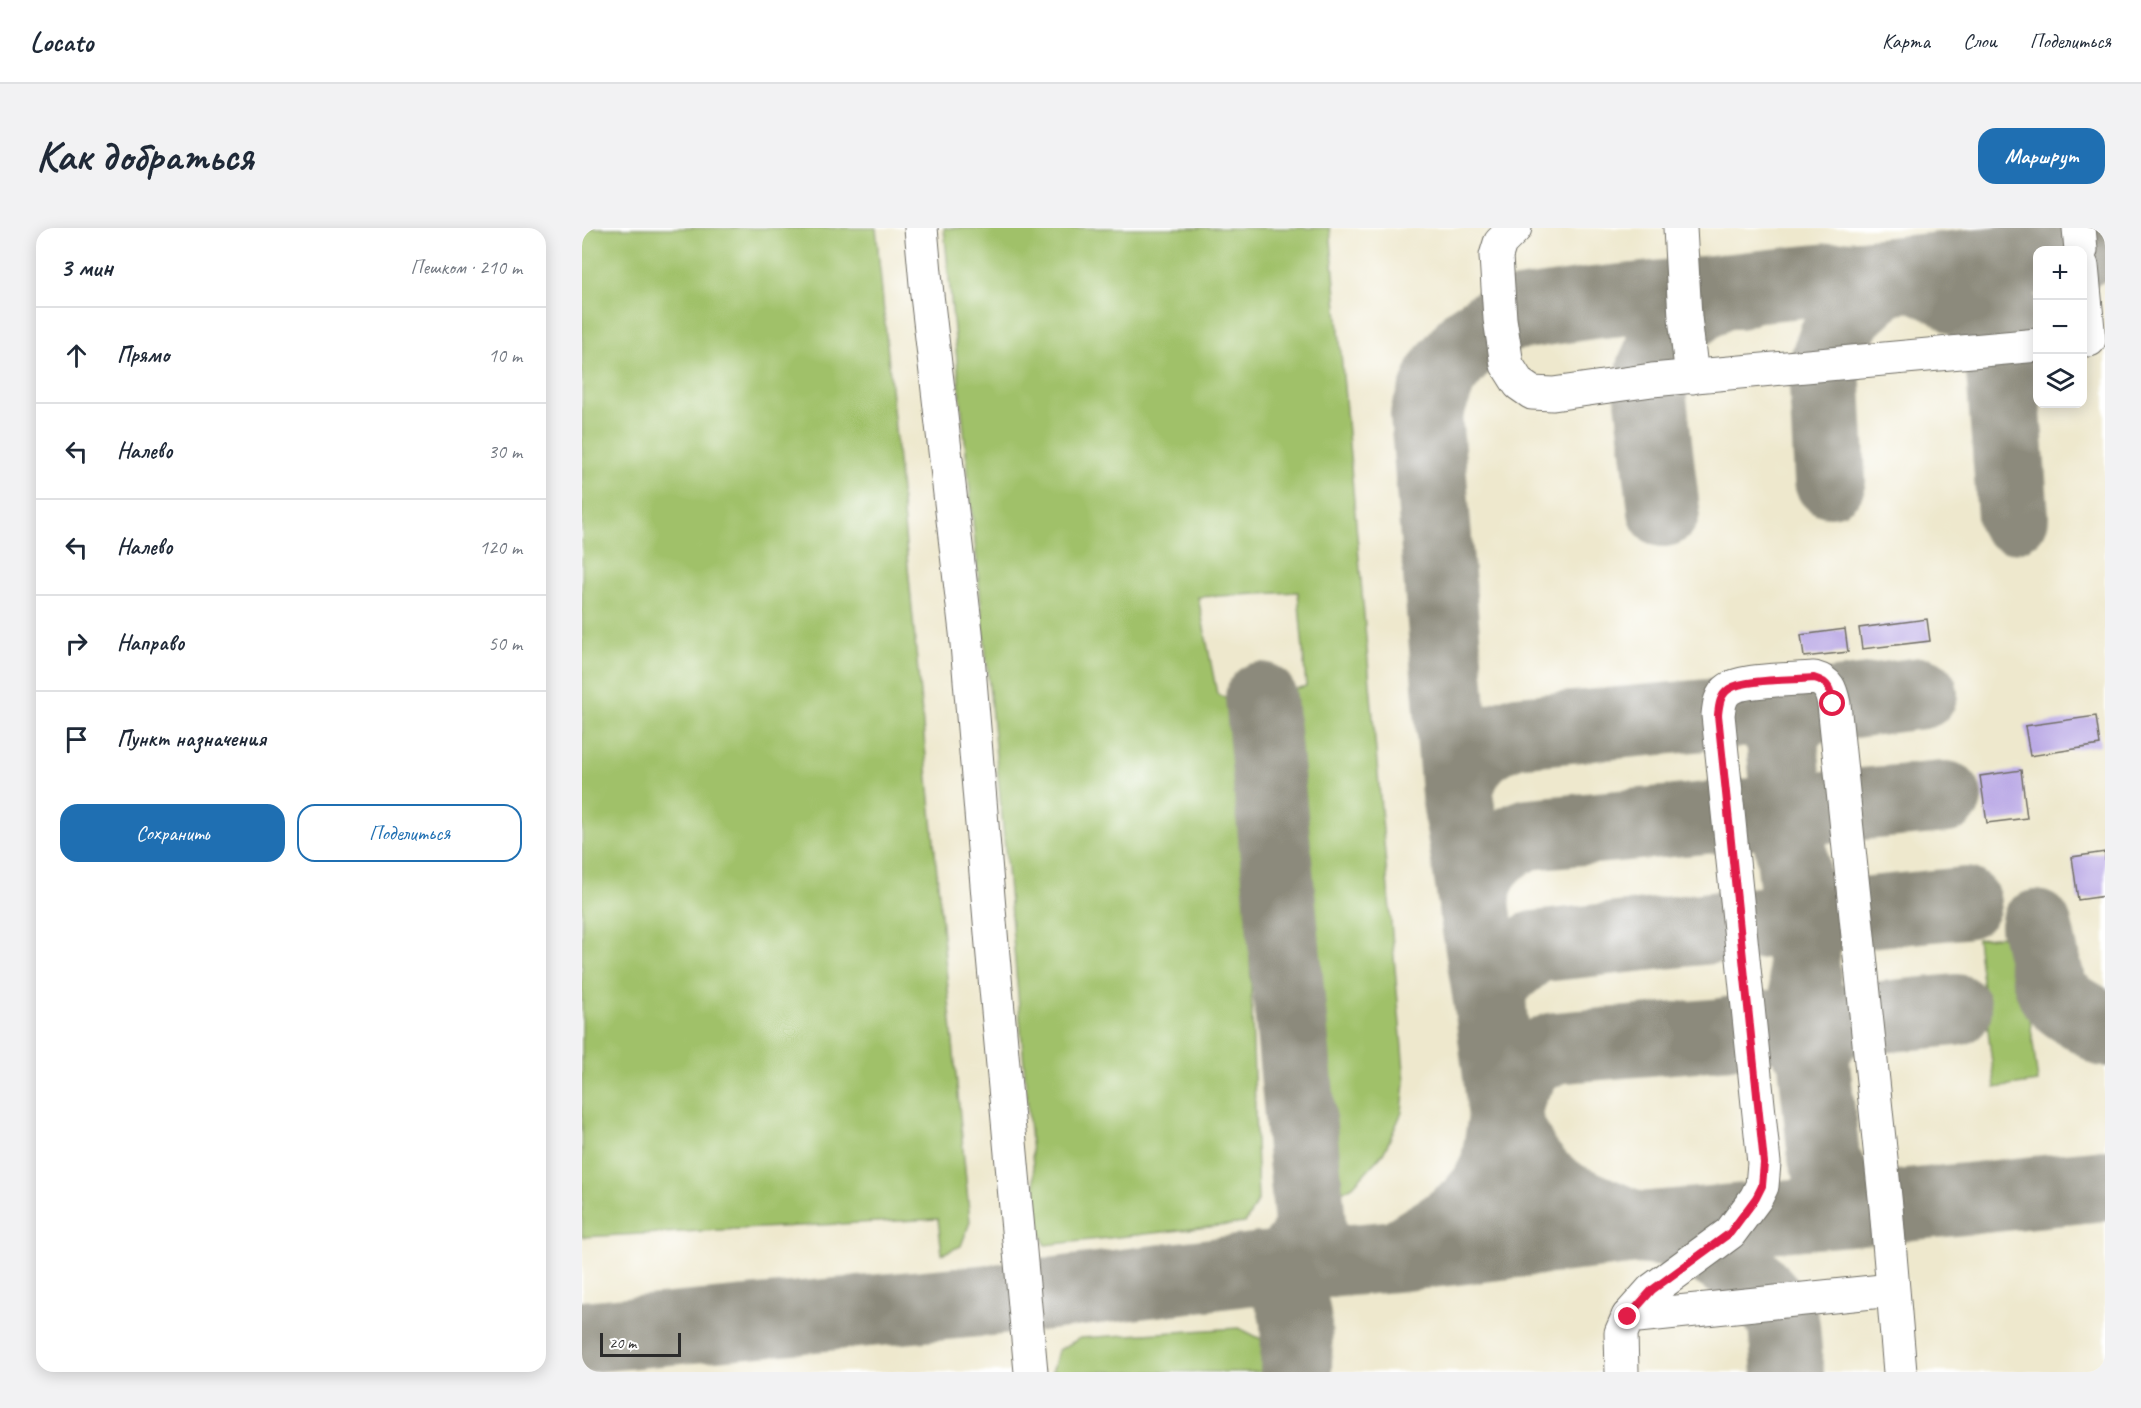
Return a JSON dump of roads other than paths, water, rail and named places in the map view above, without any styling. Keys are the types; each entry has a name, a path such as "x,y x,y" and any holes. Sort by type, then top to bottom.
{"lane":[{"path":"921,228 966,632 1031,1372"},
{"path":"1515,228 1500,243 1496,256 1498,301 1507,365 1524,389 1532,393 1553,394 1652,380 2033,345"},
{"path":"1680,228 1685,317 1692,376"},
{"path":"2079,228 2081,246"},
{"path":"2087,300 2092,340"},
{"path":"1622,1372 1621,1333 1628,1317 1652,1290 1730,1233 1762,1186 1764,1163 1718,715 1720,702 1729,689 1744,684 1814,678 1822,680 1831,689 1886,1207 1900,1372"},
{"path":"1628,1317 1892,1290"}]}
